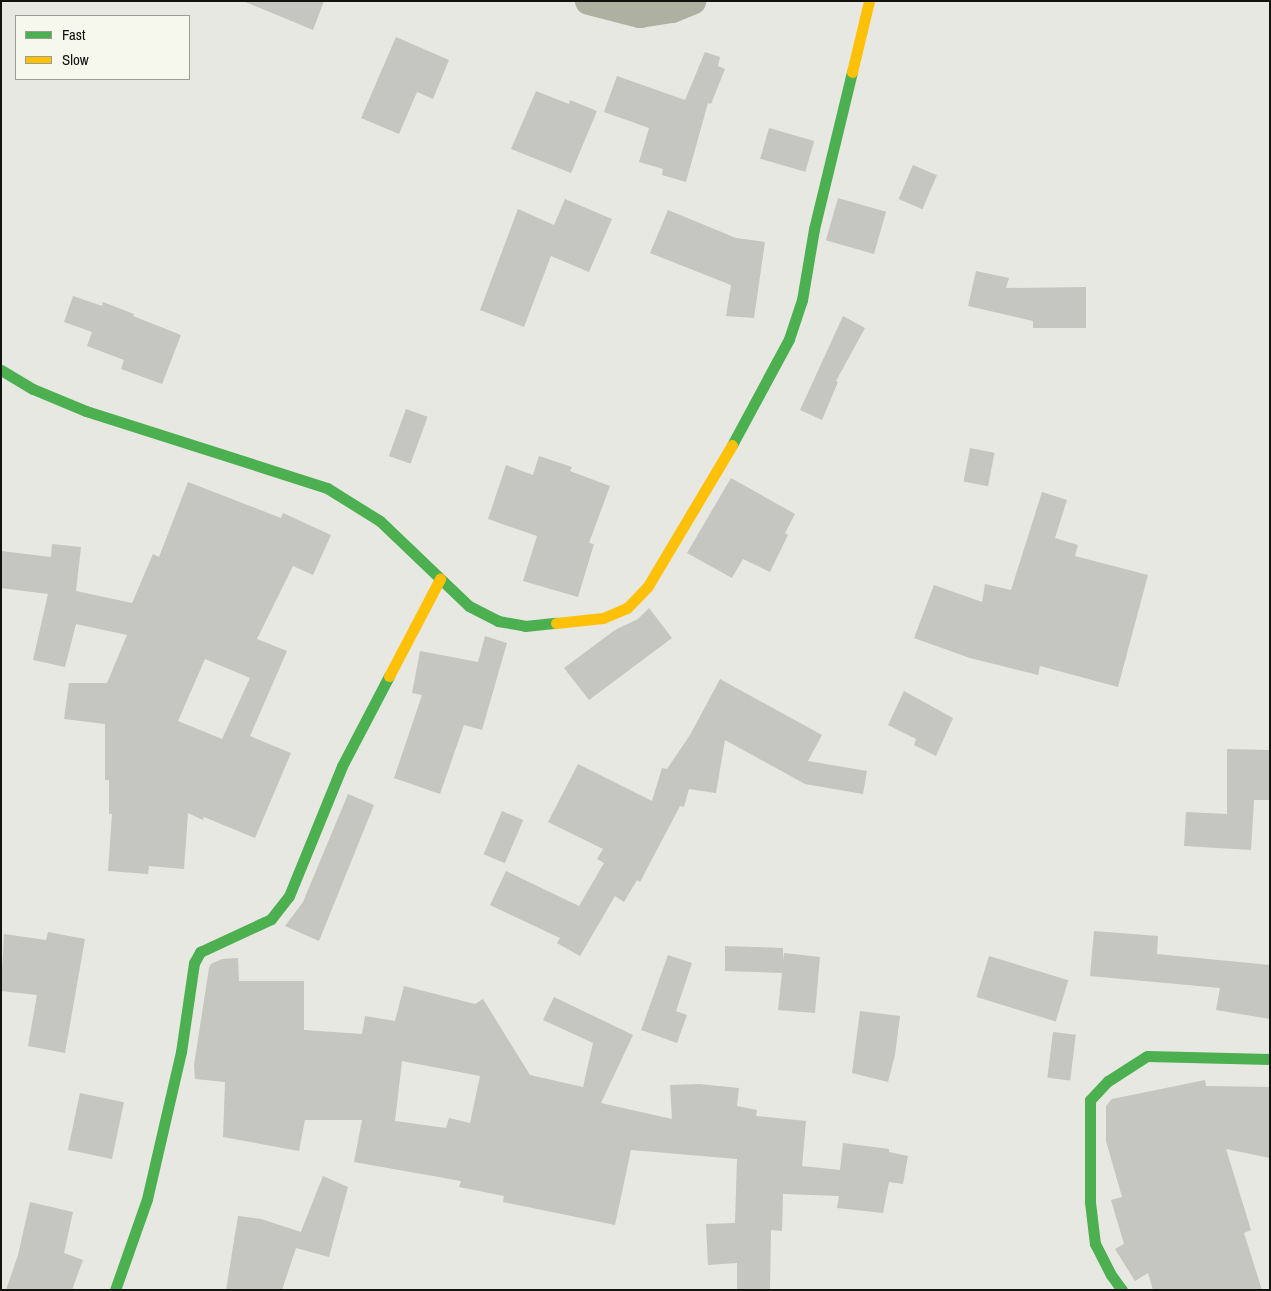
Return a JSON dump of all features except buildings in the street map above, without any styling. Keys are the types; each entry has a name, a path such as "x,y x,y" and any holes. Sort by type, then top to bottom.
{"street":[{"path":"589,1 640,14 672,9 692,1"},
{"path":"1,370 33,389 86,411 326,488 380,521 469,606 498,621 525,626 603,618 627,608 648,586 738,435 789,339 802,300 814,229 869,1"},
{"path":"116,1290 151,1181 181,1052 194,963 200,952 271,919 290,896 342,766 440,580"},
{"path":"1122,1290 1110,1275 1095,1244 1090,1202 1090,1100 1108,1081 1147,1056 1270,1059"}],"traffic: fast":[{"path":"732,445 789,339 802,300 814,229 852,72"},
{"path":"1,370 33,389 86,411 327,488 380,521 469,606 498,621 525,626 556,623"},
{"path":"115,1290 147,1199 181,1052 194,963 200,952 271,919 289,896 342,766 389,676"},
{"path":"1122,1290 1111,1275 1095,1244 1090,1202 1090,1100 1108,1081 1147,1056 1270,1059"}],"traffic: slow":[{"path":"852,72 869,1"},
{"path":"556,623 603,618 627,608 648,586 732,445"},
{"path":"389,676 440,579"}]}
